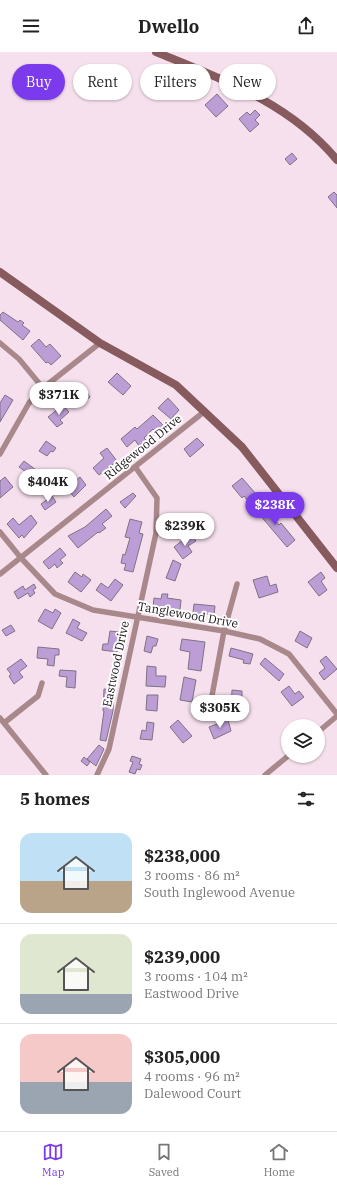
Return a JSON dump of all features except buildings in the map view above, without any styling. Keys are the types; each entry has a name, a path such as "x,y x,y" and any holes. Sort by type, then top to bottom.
{"street":[{"path":"156,52 226,81 273,105 306,129 337,160"},
{"path":"0,272 100,343 176,385 242,447 337,568"},
{"path":"0,343 19,359 43,388"},
{"path":"0,454 21,415 43,388 100,343"},
{"name":"Ridgewood Drive","path":"0,574 136,468 205,411"},
{"name":"Eastwood Drive","path":"97,775 109,749 156,533 157,498 136,468"},
{"name":"Tanglewood Drive","path":"0,532 21,558 55,594 93,610 224,631 260,639 289,654 337,715"},
{"path":"211,701 224,631 236,584"},
{"path":"42,683 38,696 2,720 46,775"},
{"path":"325,726 337,715"},
{"path":"265,775 281,762"}]}
